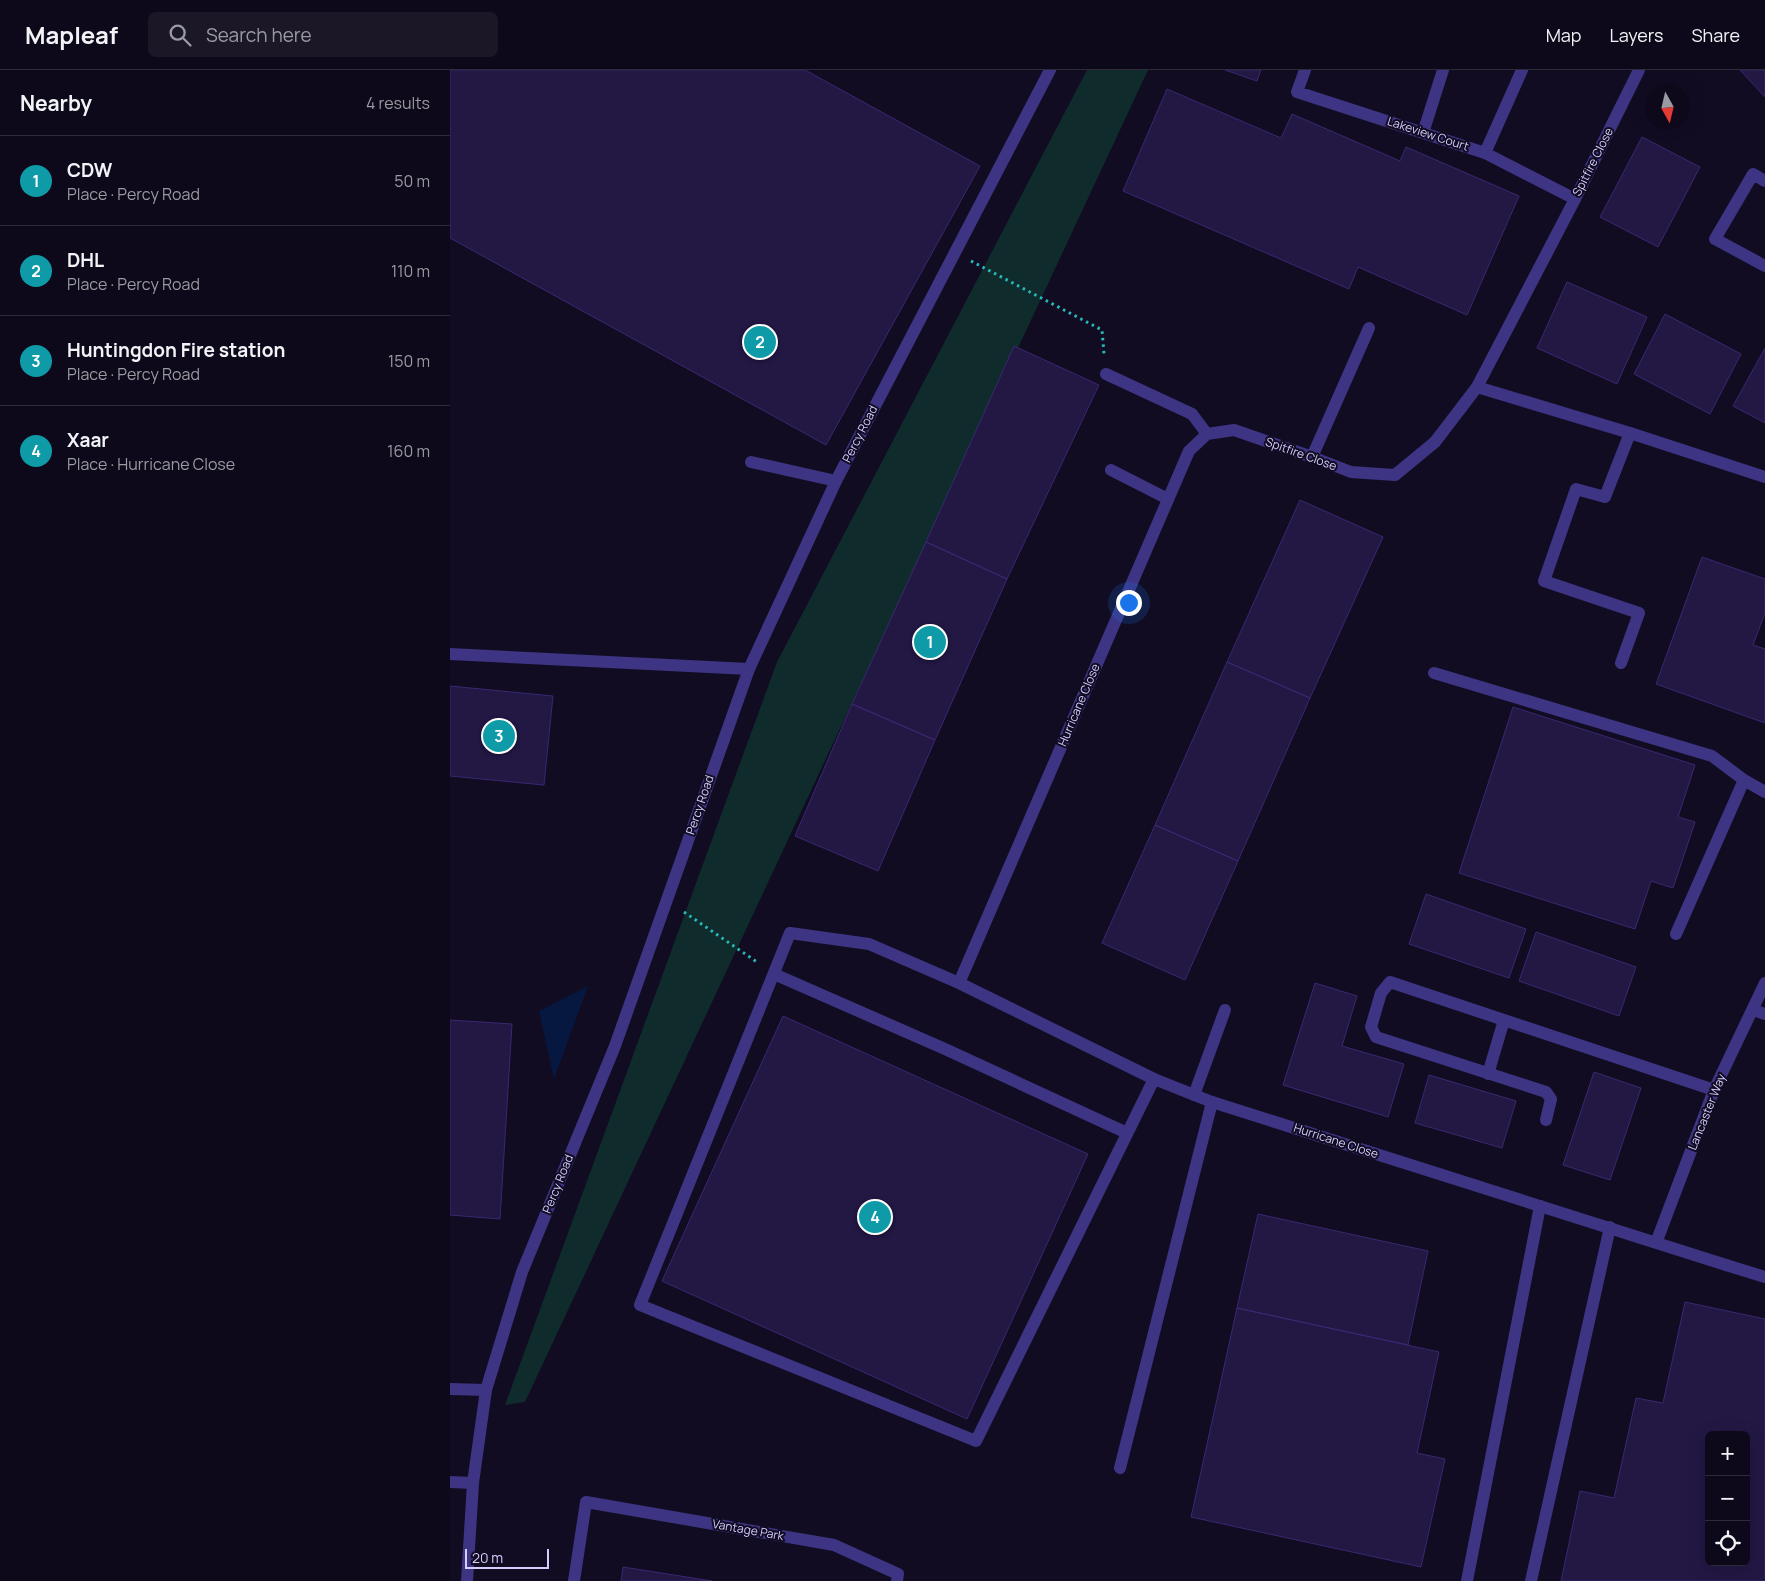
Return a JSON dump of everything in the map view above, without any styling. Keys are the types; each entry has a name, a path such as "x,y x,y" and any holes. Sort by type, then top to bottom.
{"street":[{"name":"Percy Road","path":"467,1581 474,1483 486,1390 522,1272 615,1046 749,669 836,481 1050,70"},
{"name":"Lakeview Court","path":"1305,70 1297,92 1485,152 1575,199"},
{"path":"1423,133 1442,70"},
{"path":"1485,152 1522,70"},
{"name":"Spitfire Close","path":"1207,434 1234,430 1351,472 1395,475 1435,442 1477,387 1575,199 1639,70"},
{"path":"1765,181 1753,174 1716,239 1765,266"},
{"path":"1312,457 1370,328"},
{"path":"1106,374 1192,414 1207,434"},
{"path":"1477,387 1630,433 1765,477"},
{"path":"1621,663 1639,613 1544,581 1576,489 1605,497 1630,433"},
{"name":"Hurricane Close","path":"959,982 1189,451 1207,434"},
{"path":"751,462 836,481"},
{"path":"1111,470 1168,499"},
{"path":"450,654 749,669"},
{"path":"1434,673 1712,756 1744,780 1765,792"},
{"path":"1676,934 1744,780"},
{"name":"Hurricane Close","path":"774,974 790,933 869,944 959,982 1154,1079 1212,1102 1765,1277"},
{"path":"1127,1134 945,1049 774,974 640,1305 976,1441 1127,1134 1154,1079"},
{"path":"1546,1120 1551,1099 1546,1092 1376,1037 1371,1027 1382,993 1390,982 1714,1090"},
{"name":"Lancaster Way","path":"1656,1243 1714,1090 1759,1012 1765,983"},
{"path":"1194,1095 1225,1010"},
{"path":"1488,1074 1504,1020"},
{"path":"1120,1468 1212,1102"},
{"path":"1467,1581 1540,1206"},
{"path":"1531,1581 1610,1227"},
{"path":"450,1389 486,1390"},
{"path":"450,1482 474,1483"},
{"name":"Vantage Park","path":"574,1581 586,1502 834,1545 898,1574 897,1581"}],"path":[{"path":"954,252 1102,330 1106,374"},
{"path":"667,900 774,974"}],"green space":[{"path":"1087,70 1148,70 525,1402 505,1405 777,662"}],"water":[{"path":"588,986 554,1079 539,1011"}],"building":[{"path":"450,70 805,70 980,166 826,445 450,238"},
{"path":"1225,70 1261,70 1257,81"},
{"path":"1740,70 1765,70 1765,97"},
{"path":"1167,89 1281,138 1292,114 1400,161 1406,147 1519,196 1467,315 1358,267 1349,289 1123,191"},
{"path":"1642,137 1700,167 1658,247 1600,217"},
{"path":"1567,282 1647,317 1617,384 1537,348"},
{"path":"1665,314 1741,354 1710,414 1634,374"},
{"path":"1014,346 1099,385 1007,579 926,542"},
{"path":"1765,348 1765,423 1733,406"},
{"path":"1300,500 1383,537 1310,698 1227,662"},
{"path":"926,542 1007,579 935,740 852,704"},
{"path":"1702,557 1765,579 1765,613 1753,645 1765,649 1765,723 1656,684"},
{"path":"1227,662 1310,698 1238,861 1155,825"},
{"path":"450,686 553,696 544,785 450,776"},
{"path":"852,704 935,740 878,871 795,836"},
{"path":"1513,707 1695,765 1678,817 1695,822 1673,888 1651,881 1635,929 1459,873"},
{"path":"1155,825 1238,861 1185,980 1102,943"},
{"path":"1426,894 1526,929 1509,978 1409,944"},
{"path":"1536,932 1636,967 1619,1016 1519,981"},
{"path":"1315,983 1357,996 1342,1046 1404,1064 1388,1117 1283,1085"},
{"path":"783,1016 1088,1154 967,1419 662,1281"},
{"path":"450,1020 512,1024 500,1219 450,1215"},
{"path":"1594,1072 1641,1088 1610,1180 1563,1165"},
{"path":"1429,1075 1516,1101 1502,1148 1415,1123"},
{"path":"1258,1214 1428,1251 1408,1345 1237,1308"},
{"path":"1685,1302 1765,1319 1765,1581 1561,1581 1580,1491 1614,1498 1636,1398 1663,1403"},
{"path":"1237,1308 1439,1352 1417,1453 1445,1459 1421,1567 1191,1517"},
{"path":"623,1567 712,1581 621,1581"}],"place":[{"name":"DHL","path":"760,342"},
{"name":"CDW","path":"930,642"},
{"name":"Huntingdon Fire station","path":"499,736"},
{"name":"Xaar","path":"875,1217"}]}
